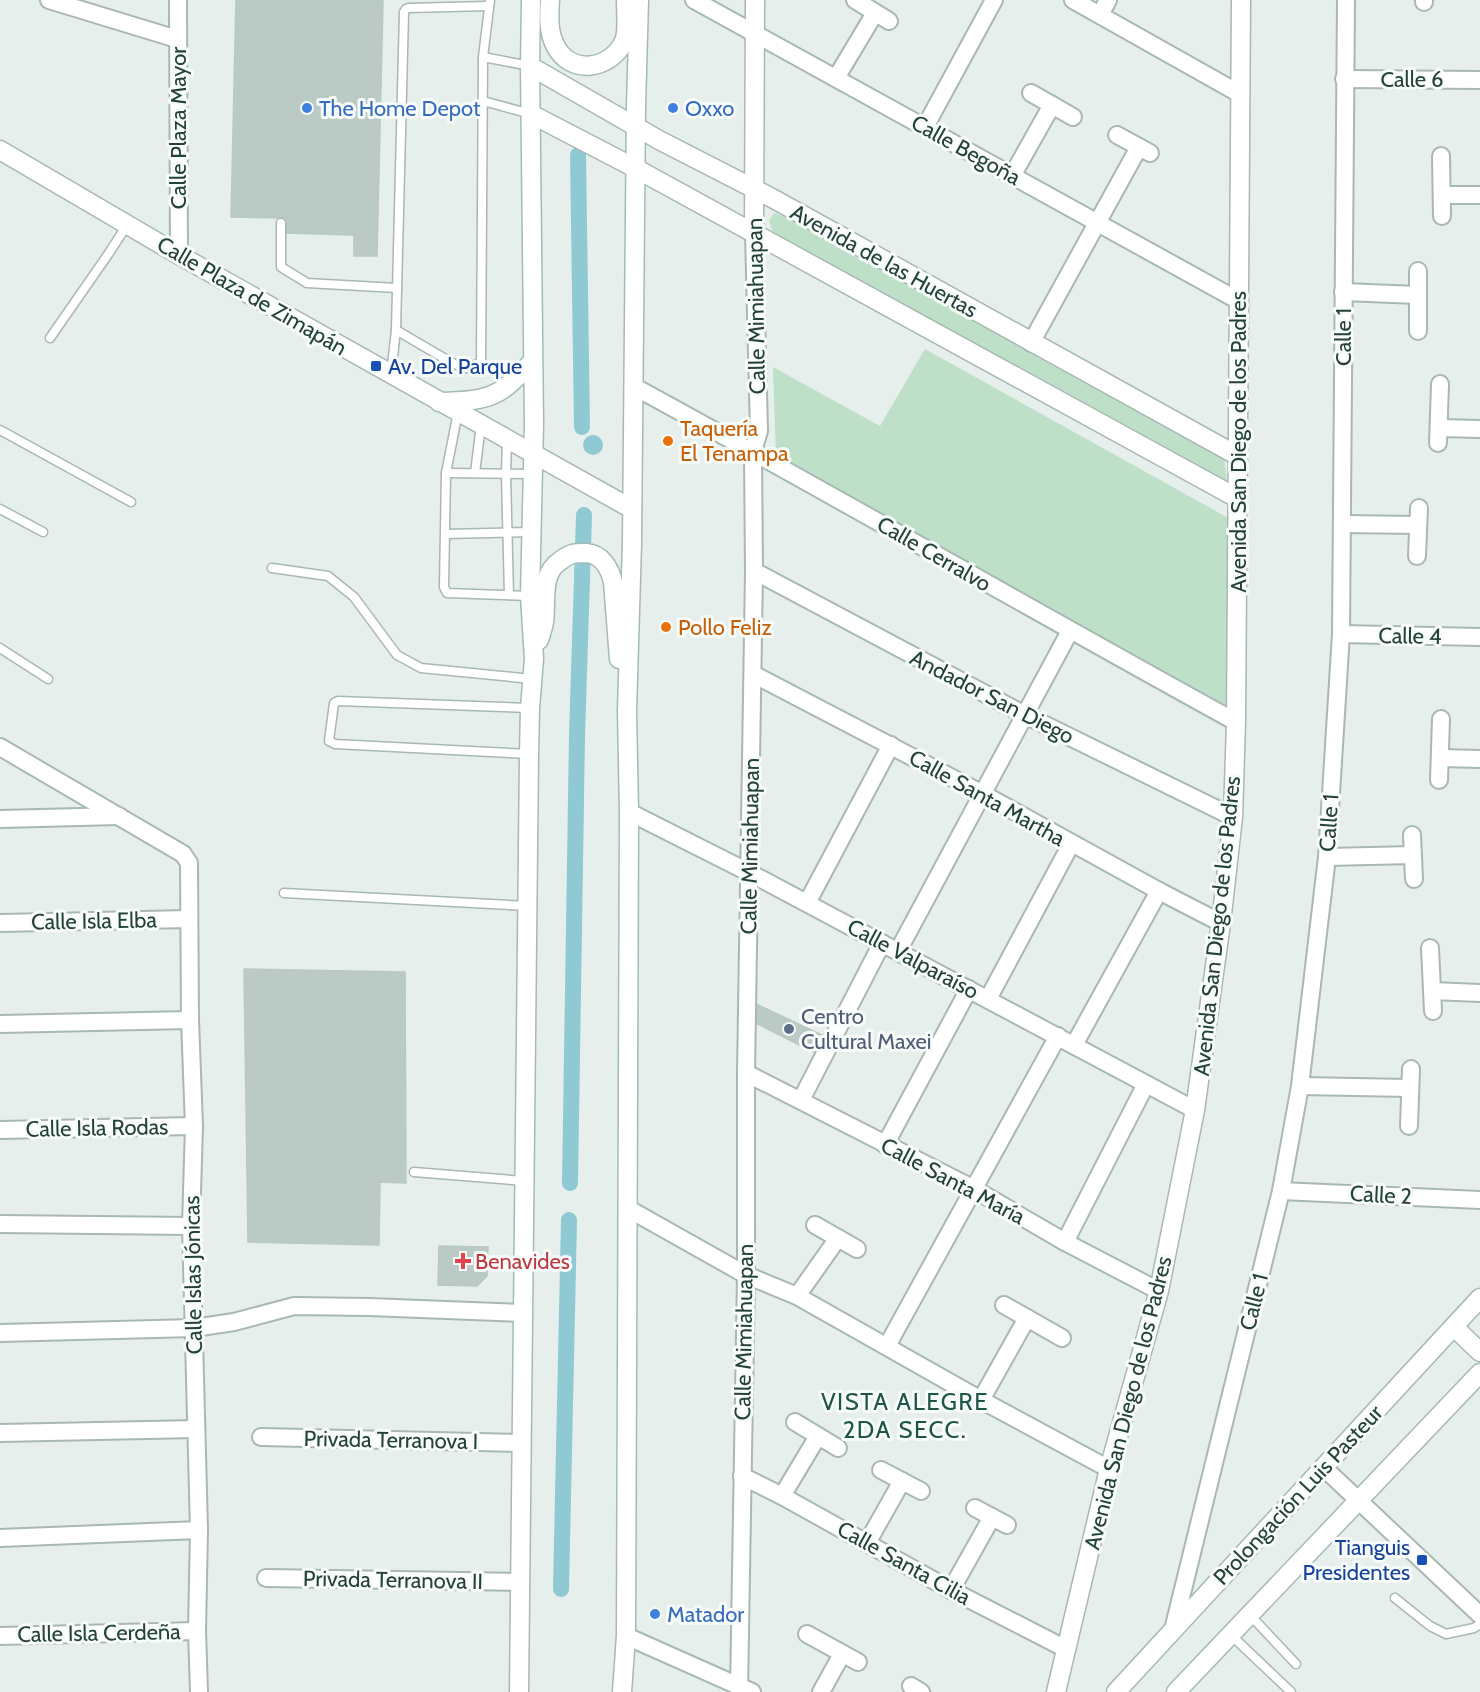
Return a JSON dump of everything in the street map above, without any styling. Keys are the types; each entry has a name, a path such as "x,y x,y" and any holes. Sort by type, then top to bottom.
{"main road":[{"path":"519,1692 529,754 534,659 530,596 533,455 531,0"},
{"path":"550,0 549,31 556,47 568,61 582,66 596,66 614,57 626,40 626,0"},
{"path":"622,1692 626,1636 629,812 627,711 639,0"},
{"name":"Calle Mimiahuapan","path":"754,233 755,0"},
{"name":"Avenida San Diego de los Padres","path":"1056,1692 1109,1469 1159,1291 1195,1110 1233,817 1236,722 1241,0"},
{"name":"Avenida de las Huertas","path":"530,66 636,128 753,189 1238,456"},
{"name":"Avenida de las Huertas","path":"531,114 636,168 1237,498"},
{"name":"Calle Plaza de Zimapán","path":"0,150 179,255 632,509"},
{"path":"439,402 473,400 502,390 533,361"},
{"path":"534,659 544,623 545,585 549,573 556,563 572,552 591,553 610,569 613,582 621,686 627,711"},
{"name":"Prolongación Luis Pasteur","path":"1116,1692 1480,1298"},
{"path":"1454,1327 1480,1352"},
{"name":"Prolongación Luis Pasteur","path":"1176,1692 1480,1373"}],"street":[{"path":"49,0 177,39"},
{"name":"Calle Plaza Mayor","path":"178,0 179,255"},
{"name":"Calle Begoña","path":"694,0 1239,301"},
{"path":"836,78 882,17 855,0"},
{"path":"925,127 994,0"},
{"path":"1073,0 1104,7 1240,94"},
{"name":"Calle 1","path":"1173,1630 1281,1191 1300,1086 1327,857 1341,634 1346,0"},
{"name":"Calle 6","path":"1344,79 1480,80"},
{"path":"1031,93 1073,117"},
{"path":"1012,176 1052,105"},
{"path":"1031,343 1096,222 1144,150 1117,135"},
{"path":"1441,156 1442,216"},
{"path":"1442,195 1480,195"},
{"name":"Calle Mimiahuapan","path":"743,1690 742,1476 753,674 753,451 759,431 754,233"},
{"path":"1418,271 1418,331"},
{"path":"1343,292 1418,294"},
{"path":"1440,384 1438,436 1480,429"},
{"name":"Calle Cerralvo","path":"633,386 1236,722"},
{"path":"1417,556 1419,508"},
{"path":"1342,524 1418,525"},
{"name":"Andador San Diego","path":"754,571 1025,716 1233,817"},
{"path":"898,951 1070,631"},
{"name":"Calle 4","path":"1341,634 1480,637"},
{"name":"Calle Santa Martha","path":"753,674 983,794 1071,844 1221,923"},
{"path":"1439,780 1441,719"},
{"path":"807,903 891,746"},
{"path":"0,747 121,816"},
{"path":"1440,758 1480,759"},
{"name":"Calle Valparaíso","path":"629,812 807,903 1195,1110"},
{"path":"0,819 121,816"},
{"name":"Calle Islas Jónicas","path":"121,816 183,854 188,858 190,869 190,1020 194,1126 191,1226 199,1530 199,1692"},
{"path":"1412,835 1414,879"},
{"path":"988,999 1071,844"},
{"path":"1327,857 1413,855"},
{"path":"1074,1045 1159,891"},
{"name":"Calle Isla Elba","path":"0,923 189,919"},
{"path":"801,1100 882,943"},
{"path":"1430,948 1434,1011"},
{"path":"885,1145 969,989"},
{"path":"1432,991 1480,993"},
{"path":"0,1024 190,1020"},
{"path":"887,1346 1058,1036"},
{"path":"1409,1126 1411,1069"},
{"name":"Calle Santa María","path":"746,1073 974,1189 1065,1242 1159,1291"},
{"path":"1065,1242 1146,1084"},
{"path":"1300,1086 1410,1088"},
{"name":"Calle Isla Rodas","path":"0,1130 194,1126"},
{"name":"Calle 2","path":"1281,1191 1480,1200"},
{"path":"627,1208 746,1275 797,1296 1109,1469"},
{"path":"0,1224 191,1226"},
{"path":"814,1225 856,1249"},
{"path":"797,1296 838,1238"},
{"path":"1004,1305 1062,1338"},
{"path":"0,1333 194,1328 234,1322 294,1306 522,1313"},
{"path":"981,1400 1027,1318"},
{"path":"795,1422 838,1448"},
{"path":"0,1433 195,1429"},
{"name":"Privada Terranova I","path":"261,1437 521,1443"},
{"path":"782,1496 818,1437"},
{"path":"1323,1467 1480,1615"},
{"path":"881,1470 921,1491"},
{"name":"Calle Santa Cilia","path":"742,1476 951,1590 1066,1649"},
{"path":"867,1544 902,1481"},
{"path":"975,1508 1007,1525"},
{"path":"951,1590 992,1516"},
{"path":"0,1538 199,1530"},
{"name":"Privada Terranova II","path":"266,1578 520,1582"},
{"name":"Calle Isla Cerdeña","path":"0,1636 198,1631"},
{"path":"807,1634 858,1662"},
{"path":"626,1636 743,1690"},
{"path":"821,1692 842,1654"}],"lane":[{"path":"390,374 396,330 404,12 409,8 489,3 483,57 481,363 466,368 454,364 396,330"},
{"path":"483,57 530,66"},
{"path":"483,102 531,114"},
{"path":"281,223 282,267 307,283 397,288"},
{"path":"50,338 127,225"},
{"path":"458,412 446,473 444,588 447,593 530,596"},
{"path":"475,473 481,425"},
{"path":"0,430 131,502"},
{"path":"507,440 509,595"},
{"path":"446,473 532,474"},
{"path":"0,509 43,532"},
{"path":"446,534 531,532"},
{"path":"272,568 328,576 354,597 398,655 421,668 532,679"},
{"path":"0,648 48,679"},
{"path":"529,754 335,744 329,741 334,703 338,701 530,708"},
{"path":"284,893 527,906"},
{"path":"414,1172 524,1181"},
{"path":"1395,1598 1430,1626 1446,1634 1474,1628 1480,1624"},
{"path":"1250,1615 1296,1664"},
{"path":"1231,1635 1291,1692"}],"green space":[{"path":"774,213 805,225 1224,455 1227,485 1222,486 773,233 769,221"},
{"path":"925,349 1232,520 1229,712 776,457 773,367 880,426"}],"water":[{"path":"589,435 597,435 603,441 603,449 597,455 589,455 583,449 583,441"}],"building":[{"name":"The Home Depot","path":"236,0 383,0 377,256 354,256 354,235 284,233 285,218 231,217"},
{"path":"244,969 405,972 406,1183 380,1182 379,1245 248,1242"},
{"name":"Centro Cultural Maxei","path":"756,1004 822,1035 813,1052 756,1023"},
{"name":"Benavides","path":"439,1246 488,1247 487,1276 477,1286 438,1285"}],"waterway":[{"path":"578,155 582,427"},
{"path":"570,1183 577,735 584,515"},
{"path":"561,1589 569,1220"}],"place":[{"name":"The Home Depot","path":"307,108"},
{"name":"Oxxo","path":"673,108"},
{"name":"Av. Del Parque","path":"376,366"},
{"name":"Taquería El Tenampa","path":"668,441"},
{"name":"Pollo Feliz","path":"666,627"},
{"name":"Centro Cultural Maxei","path":"789,1029"},
{"name":"Benavides","path":"463,1261"},
{"name":"Tianguis Presidentes","path":"1422,1560"},
{"name":"Matador","path":"655,1614"}],"district":[{"name":"VISTA ALEGRE 2DA SECC.","path":"905,1415"}]}
